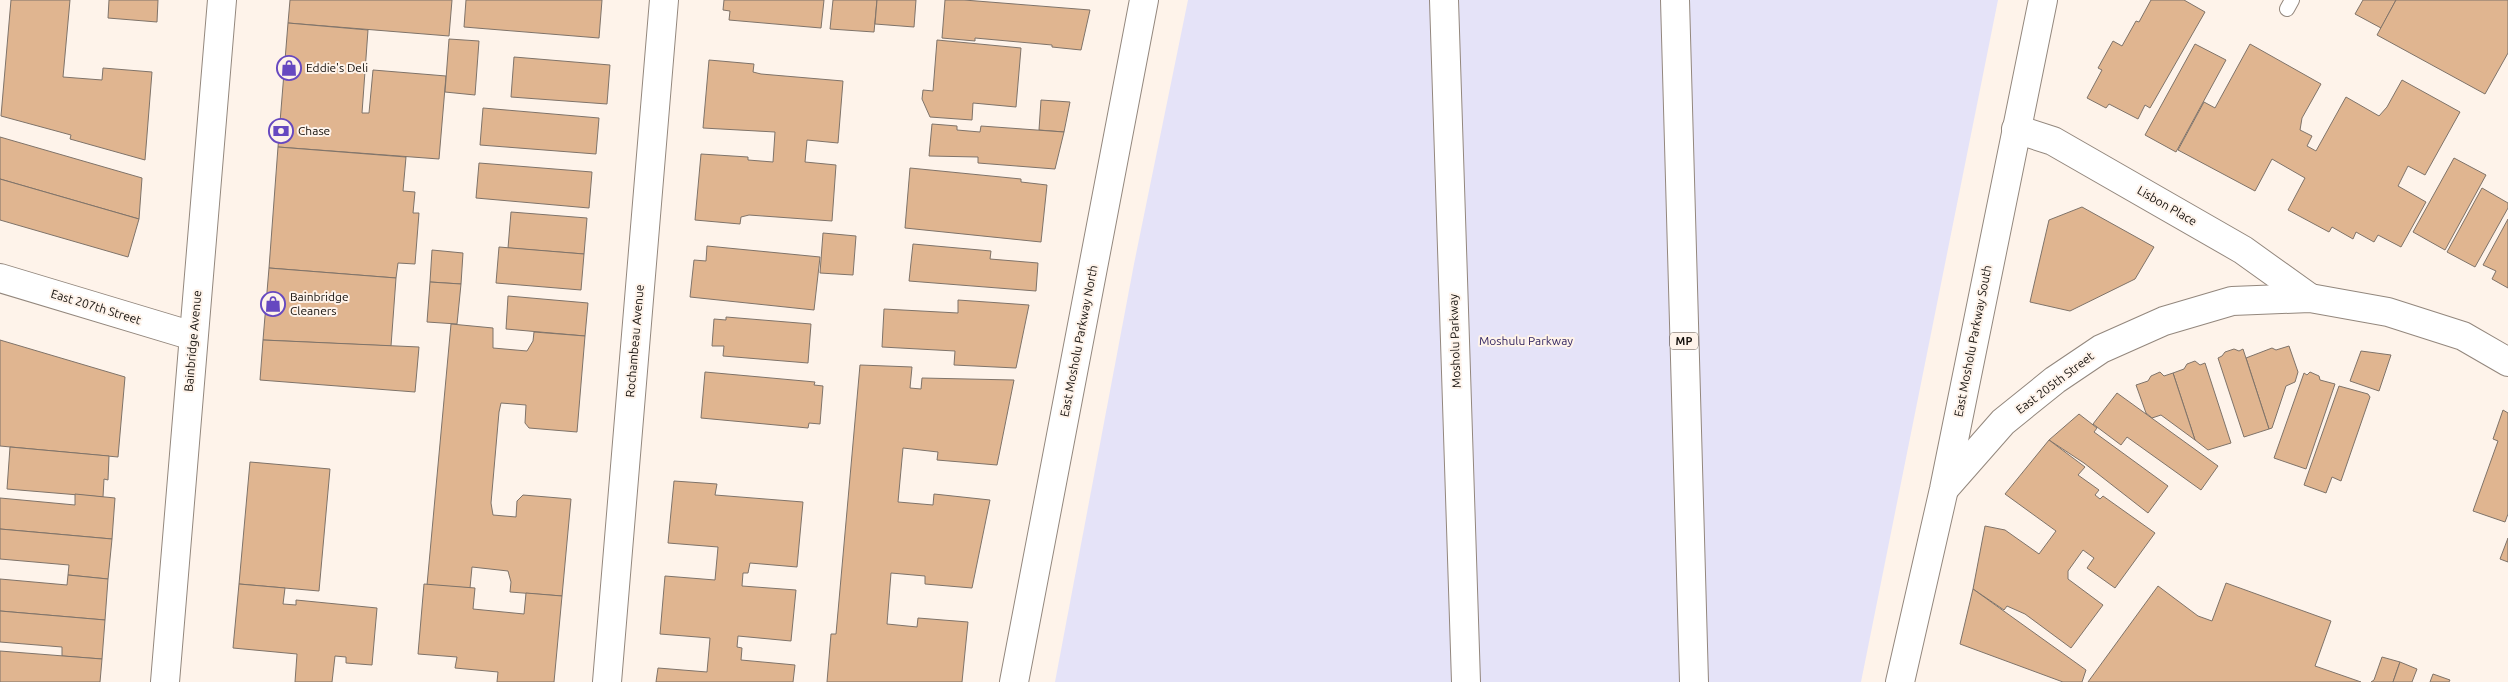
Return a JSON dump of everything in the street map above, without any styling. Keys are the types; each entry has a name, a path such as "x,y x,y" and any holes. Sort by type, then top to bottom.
{"street":[{"name":"Bainbridge Avenue","path":"165,682 222,0"},
{"name":"Rochambeau Avenue","path":"607,682 664,0"},
{"name":"East Mosholu Parkway North","path":"1014,682 1144,0"},
{"name":"Mosholu Parkway","path":"1444,0 1466,682"},
{"name":"MP","path":"1675,0 1694,682"},
{"name":"East Mosholu Parkway South","path":"1908,680 1944,489 2043,0"},
{"name":"Lisbon Place","path":"2016,128 2052,141 2243,250 2310,298"},
{"name":"East 207th Street","path":"0,278 193,336"},
{"name":"East 205th Street","path":"1944,489 2003,422 2055,380 2101,349 2164,321 2232,301 2310,298 2388,312 2462,336 2508,362"}],"green space":[{"name":"Moshulu Parkway","path":"1188,0 1998,0 1861,682 1055,682 1134,264"}],"building":[{"path":"11,0 70,0 63,77 102,80 103,68 152,72 145,160 70,139 71,135 1,116"},
{"path":"109,0 158,0 157,22 108,18"},
{"path":"290,0 452,0 449,36 288,23"},
{"path":"466,0 602,0 599,38 464,27"},
{"path":"724,0 824,0 821,28 729,20 730,11 723,10"},
{"path":"833,0 877,0 874,32 830,29"},
{"path":"877,0 916,0 914,27 875,24"},
{"path":"945,0 1090,10 1081,50 1052,47 1052,45 975,38 975,41 942,38"},
{"path":"2151,0 2184,0 2205,12 2150,108 2145,105 2138,119 2109,104 2106,108 2087,98 2102,70 2098,68 2113,41 2122,46 2136,21 2139,22"},
{"path":"2363,0 2396,0 2381,28 2355,14"},
{"path":"2396,0 2508,0 2508,53 2485,94 2377,35"},
{"path":"288,23 368,30 362,113 369,113 373,70 446,76 439,159 278,147"},
{"path":"449,39 479,41 475,95 445,92"},
{"path":"937,40 1021,48 1016,107 973,103 972,120 930,117 922,99 923,90 933,91"},
{"path":"2195,44 2226,60 2176,152 2145,135"},
{"path":"2250,44 2321,84 2302,118 2300,130 2312,136 2307,146 2316,151 2346,97 2379,116 2387,107 2402,80 2460,112 2425,175 2408,166 2398,186 2426,202 2401,247 2378,235 2374,242 2356,232 2353,239 2332,227 2329,232 2288,210 2305,178 2272,159 2255,191 2178,150 2204,102 2215,108"},
{"path":"514,57 610,65 607,104 511,97"},
{"path":"709,60 754,64 753,72 761,74 843,81 838,143 807,140 805,162 836,165 832,221 749,215 741,217 740,224 695,220 701,154 748,157 748,160 773,162 775,132 703,128"},
{"path":"1041,100 1070,102 1064,132 1039,130"},
{"path":"483,108 599,118 596,154 480,145"},
{"path":"932,124 957,126 957,130 980,132 981,126 1064,132 1055,169 978,163 978,157 929,156"},
{"path":"0,137 142,178 139,219 0,179"},
{"path":"278,147 406,157 403,191 415,192 413,213 419,213 415,264 398,263 396,278 269,268"},
{"path":"2454,158 2486,175 2445,250 2413,232"},
{"path":"479,163 592,172 589,208 476,198"},
{"path":"910,168 1021,179 1021,182 1047,185 1041,242 905,228"},
{"path":"0,179 139,219 128,257 0,220"},
{"path":"2482,188 2508,203 2508,208 2475,267 2447,252"},
{"path":"2082,207 2154,247 2135,279 2070,311 2030,302 2049,220"},
{"path":"511,212 587,218 584,254 508,248"},
{"path":"2508,219 2508,288 2492,279 2496,271 2483,265"},
{"path":"823,233 856,236 853,275 820,273"},
{"path":"913,244 991,251 990,259 1038,263 1036,291 909,281"},
{"path":"707,246 820,257 814,310 690,297 694,260 706,261"},
{"path":"499,247 584,254 581,290 496,283"},
{"path":"432,250 463,253 461,284 430,282"},
{"path":"269,268 396,278 391,346 263,340"},
{"path":"430,282 461,284 457,324 427,322"},
{"path":"508,296 588,303 585,336 506,329"},
{"path":"958,300 1029,305 1016,368 954,365 955,351 882,347 884,309 958,313"},
{"path":"726,317 811,324 808,363 723,356 724,346 712,346 714,319 726,320"},
{"path":"451,324 493,328 493,348 527,351 533,341 534,332 585,336 577,432 529,428 525,423 526,405 501,403 499,412 491,503 493,515 516,517 517,501 523,495 571,499 562,596 510,592 511,582 508,571 472,567 470,588 427,585"},
{"path":"0,340 125,377 118,457 0,446"},
{"path":"263,340 419,347 415,392 260,380"},
{"path":"2289,346 2298,372 2295,382 2286,386 2272,428 2269,429 2246,358 2272,348 2276,350"},
{"path":"2234,349 2239,351 2243,349 2269,429 2244,437 2218,358 2225,352"},
{"path":"2361,351 2391,355 2379,391 2350,381"},
{"path":"2195,361 2200,365 2205,363 2231,443 2208,450 2195,440 2173,373 2184,369 2187,364"},
{"path":"860,365 912,367 910,388 921,389 922,378 1014,380 997,465 937,460 938,452 903,448 898,502 933,505 934,494 990,500 972,588 925,584 925,576 891,573 887,624 917,627 918,618 968,622 962,682 827,682 831,634 836,634"},
{"path":"705,372 815,382 814,385 823,386 820,424 809,423 808,428 701,418"},
{"path":"2160,372 2164,376 2173,373 2195,440 2161,415 2152,418 2146,413 2136,385 2148,381 2151,376"},
{"path":"2310,372 2319,376 2320,380 2335,384 2306,469 2274,458 2304,373 2307,375"},
{"path":"2339,386 2368,394 2370,397 2341,481 2332,477 2326,493 2304,485"},
{"path":"2117,393 2218,466 2201,490 2127,437 2121,445 2093,424"},
{"path":"2503,410 2508,413 2508,514 2505,522 2473,511 2498,441 2493,439"},
{"path":"2079,414 2097,428 2094,432 2168,486 2148,513 2084,463 2049,440"},
{"path":"2049,440 2085,467 2078,475 2099,490 2095,495 2100,499 2103,496 2155,533 2115,588 2087,568 2094,558 2083,550 2068,571 2068,579 2103,605 2071,648 2025,614 2007,606 2004,610 1973,589 1985,526 2005,530 2039,554 2056,531 2005,494"},
{"path":"10,447 109,456 108,480 104,479 103,497 7,489"},
{"path":"250,462 330,469 319,591 239,584"},
{"path":"674,481 717,484 715,495 803,502 797,567 750,563 748,573 743,573 742,586 796,590 791,641 738,636 737,647 742,648 741,660 795,665 793,682 656,682 658,668 707,672 710,638 660,634 665,576 715,580 718,547 668,543"},
{"path":"75,494 115,498 112,539 0,529 0,498 75,505"},
{"path":"0,529 112,539 108,579 68,575 69,565 0,559"},
{"path":"2508,538 2508,562 2500,559"},
{"path":"68,575 108,579 105,620 0,611 0,579 67,585"},
{"path":"2226,583 2331,621 2315,666 2361,682 2088,682 2158,586 2198,616 2212,621"},
{"path":"239,584 285,588 283,604 296,605 296,600 377,608 372,665 346,663 346,657 335,656 332,682 295,682 297,654 233,648"},
{"path":"424,584 475,588 473,609 524,614 526,593 562,596 554,682 497,682 498,672 455,668 457,657 418,654"},
{"path":"1973,589 2086,670 2082,682 2063,682 1960,644"},
{"path":"0,611 105,620 102,659 62,656 62,647 0,642"},
{"path":"0,651 102,659 100,682 0,682"},
{"path":"2382,657 2400,662 2393,682 2371,682 2374,680"},
{"path":"2400,662 2417,669 2412,682 2393,682"},
{"path":"2433,674 2450,680 2449,682 2430,682"}],"place":[{"name":"Eddie's Deli","path":"289,68"},
{"name":"Chase","path":"281,131"},
{"name":"Bainbridge Cleaners","path":"273,304"}]}
